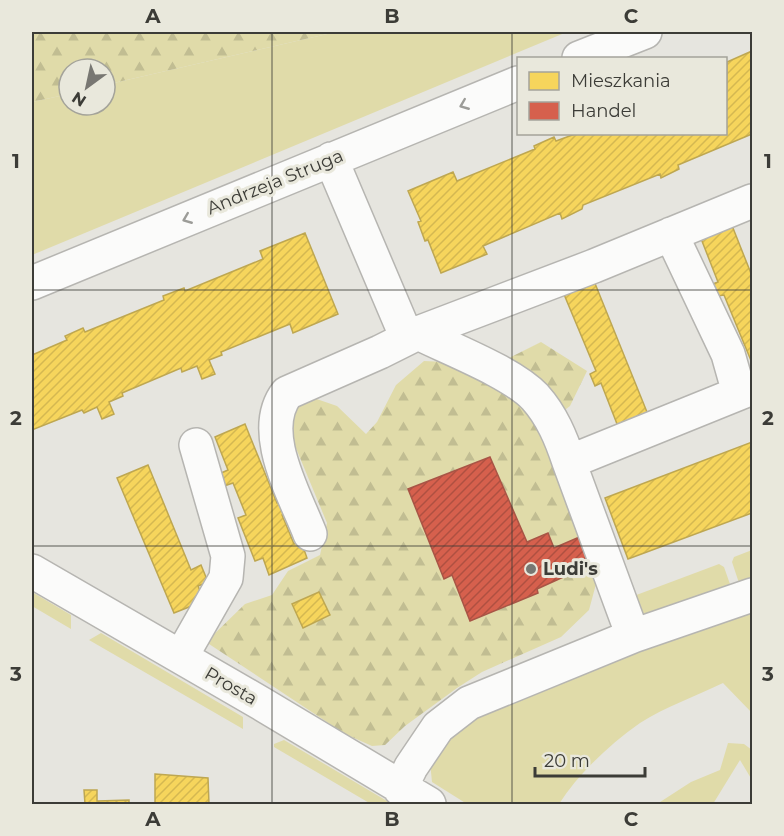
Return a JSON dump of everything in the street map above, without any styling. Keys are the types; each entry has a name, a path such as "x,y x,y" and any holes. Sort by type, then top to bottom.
{"street":[{"path":"582,57 645,32"},
{"name":"Andrzeja Struga","path":"32,283 517,84"},
{"path":"331,159 412,335 512,380 534,396 559,432 633,636"},
{"path":"310,534 274,437 280,402 287,393 412,335 753,201"},
{"path":"569,462 746,391 671,234"},
{"path":"181,657 226,578 228,556 196,445"},
{"name":"Prosta","path":"32,571 429,804"},
{"path":"400,789 411,766 438,727 469,703 633,636 753,595"}],"green space":[{"path":"32,32 336,32 117,82 117,57 57,57 57,97 32,102"},
{"path":"336,32 567,32 32,255 32,102 57,97 57,117 117,117 117,82"},
{"path":"541,342 587,371 570,406 549,422 599,573 589,610 561,637 482,672 405,726 385,745 372,746 345,734 206,642 245,604 272,595 288,571 320,555 327,523 293,441 287,411 302,394 337,406 366,434 377,422 396,385 424,361 466,363 507,359"},
{"path":"752,550 752,578 739,583 732,562 734,557"},
{"path":"719,564 724,567 731,587 645,617 639,614 631,597"},
{"path":"32,592 71,615 71,629 32,606"},
{"path":"752,611 752,713 723,683 670,707 640,723 606,750 576,781 559,804 467,804 432,782 430,762 451,735 495,703"},
{"path":"101,633 243,717 243,729 89,640"},
{"path":"284,740 392,804 371,804 274,747 274,744"},
{"path":"728,743 744,744 752,750 752,780 740,760 713,804 657,804 691,782 720,770"}],"building: Mieszkania":[{"path":"752,51 752,134 678,165 679,169 661,178 660,174 583,205 582,209 562,219 560,213 483,246 487,254 441,273 428,240 425,241 418,222 421,221 408,191 453,172 457,181 535,149 534,146 554,137 556,141 572,135 727,135 727,62"},
{"path":"731,223 752,276 752,363 724,295 718,296 713,284 718,282 700,236"},
{"path":"305,233 338,314 293,333 290,324 221,352 222,355 209,360 215,374 202,379 197,366 182,372 181,368 122,393 123,396 109,402 114,414 102,419 97,407 84,413 82,410 32,430 32,355 67,340 65,336 83,328 85,332 164,300 163,296 184,288 185,291 263,259 260,251"},
{"path":"594,281 649,417 619,429 601,383 595,386 590,374 596,371 563,292"},
{"path":"245,424 277,503 285,499 290,512 282,515 294,544 301,541 307,558 269,575 263,558 255,561 238,518 246,515 233,483 224,486 219,474 228,470 215,437"},
{"path":"752,442 752,513 628,559 605,498"},
{"path":"148,465 191,570 201,565 208,582 198,586 204,601 174,613 117,478"},
{"path":"319,592 330,615 303,628 292,604"},
{"path":"155,774 208,778 209,804 155,804"},
{"path":"84,790 97,790 97,801 129,800 129,804 85,804"}],"building: Handel":[{"path":"490,457 527,542 548,533 554,548 584,535 594,563 537,589 538,593 470,621 452,575 444,579 408,489"}],"place":[{"name":"Ludi's","path":"531,569"}]}
